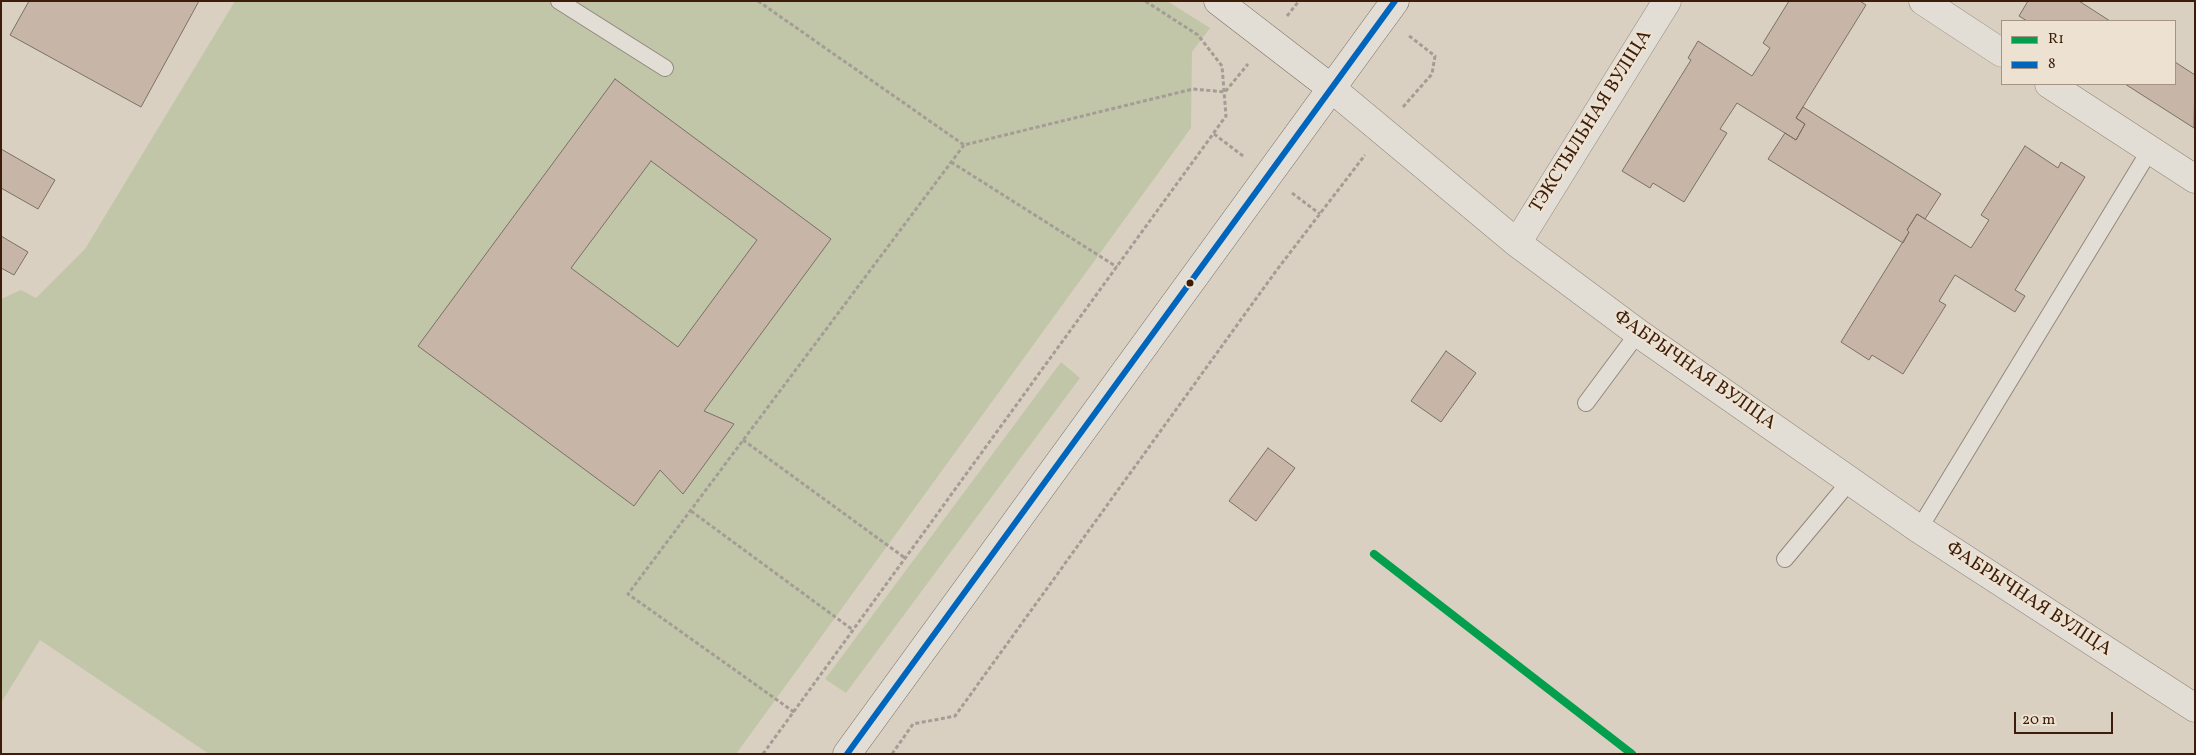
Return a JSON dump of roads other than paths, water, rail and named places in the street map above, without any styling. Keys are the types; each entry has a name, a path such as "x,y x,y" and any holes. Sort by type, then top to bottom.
{"street":[{"name":"ФАБРЫЧНАЯ ВУЛІЦА","path":"1218,1 1331,88 1517,243 1638,333 1919,529 2195,708"},
{"name":"ТЭКСТЫЛЬНАЯ ВУЛІЦА","path":"1517,243 1667,1"},
{"path":"1923,1 2001,52"},
{"path":"847,754 1390,8"},
{"path":"2051,85 2195,179"}],"lane":[{"path":"559,1 665,68"},
{"path":"1919,529 2150,150"},
{"path":"1586,403 1638,333"},
{"path":"1785,559 1850,481"}]}
